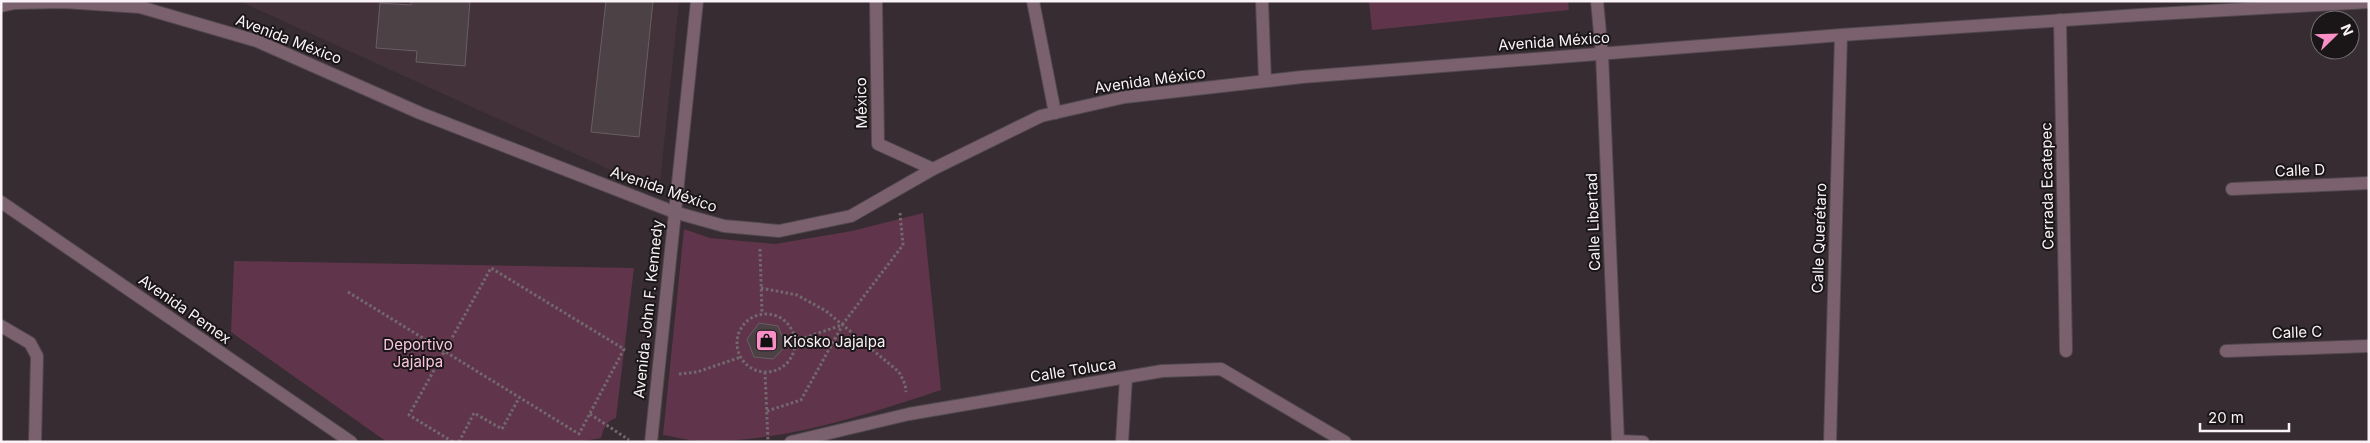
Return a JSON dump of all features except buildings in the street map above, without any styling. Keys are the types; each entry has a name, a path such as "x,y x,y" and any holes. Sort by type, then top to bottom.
{"street":[{"name":"Avenida John F. Kennedy","path":"651,442 697,1"},
{"name":"México","path":"876,1 878,144 934,169"},
{"path":"1033,1 1056,113"},
{"path":"1262,1 1266,81"},
{"name":"Calle Libertad","path":"1597,1 1602,54 1618,441"},
{"name":"Avenida México","path":"1,6 14,3 64,2 140,7 257,41 420,113 674,212 724,226 779,231 851,216 934,169 1041,116 1125,97 1266,81 1841,35 2369,2"},
{"name":"Cerrada Ecatepec","path":"2060,20 2066,351"},
{"name":"Calle Querétaro","path":"1830,442 1841,35"},
{"name":"Calle D","path":"2232,188 2369,183"},
{"name":"Avenida Pemex","path":"1,202 351,442"},
{"path":"1,326 30,343 38,356 35,442"},
{"name":"Calle C","path":"2226,351 2369,346"},
{"name":"Calle Toluca","path":"792,442 909,414 1162,371 1221,370 1345,442"},
{"path":"1122,442 1126,378"},
{"path":"1320,442 1321,428"},
{"path":"1618,441 1643,442"}],"path":[{"path":"767,411 801,400 842,326 903,246 898,189"},
{"path":"759,229 762,314"},
{"path":"348,292 443,351 519,398 579,434 624,349 491,268 443,351 409,415 453,442"},
{"path":"761,288 797,295 826,311 899,372 905,384 909,414"},
{"path":"762,314 780,318 788,324 795,341 790,359 783,366 766,372 756,370 741,357 738,348 740,330 753,316 762,314"},
{"path":"795,341 842,326"},
{"path":"658,377 697,372 741,357"},
{"path":"766,372 768,442"},
{"path":"459,442 474,413 502,429 519,398"},
{"path":"590,414 632,442"}],"shaded area":[{"path":"239,1 679,1 659,192"}],"green space":[{"path":"1369,1 1568,1 1569,10 1372,30"},
{"path":"923,213 941,390 854,417 795,432 765,437 704,441 663,435 684,229 710,238 775,244 852,231"},
{"name":"Deportivo Jajalpa","path":"234,261 634,268 616,418 607,423 601,438 577,442 387,442 231,332"}],"place":[{"name":"Kiosko Jajalpa","path":"767,341"}]}
